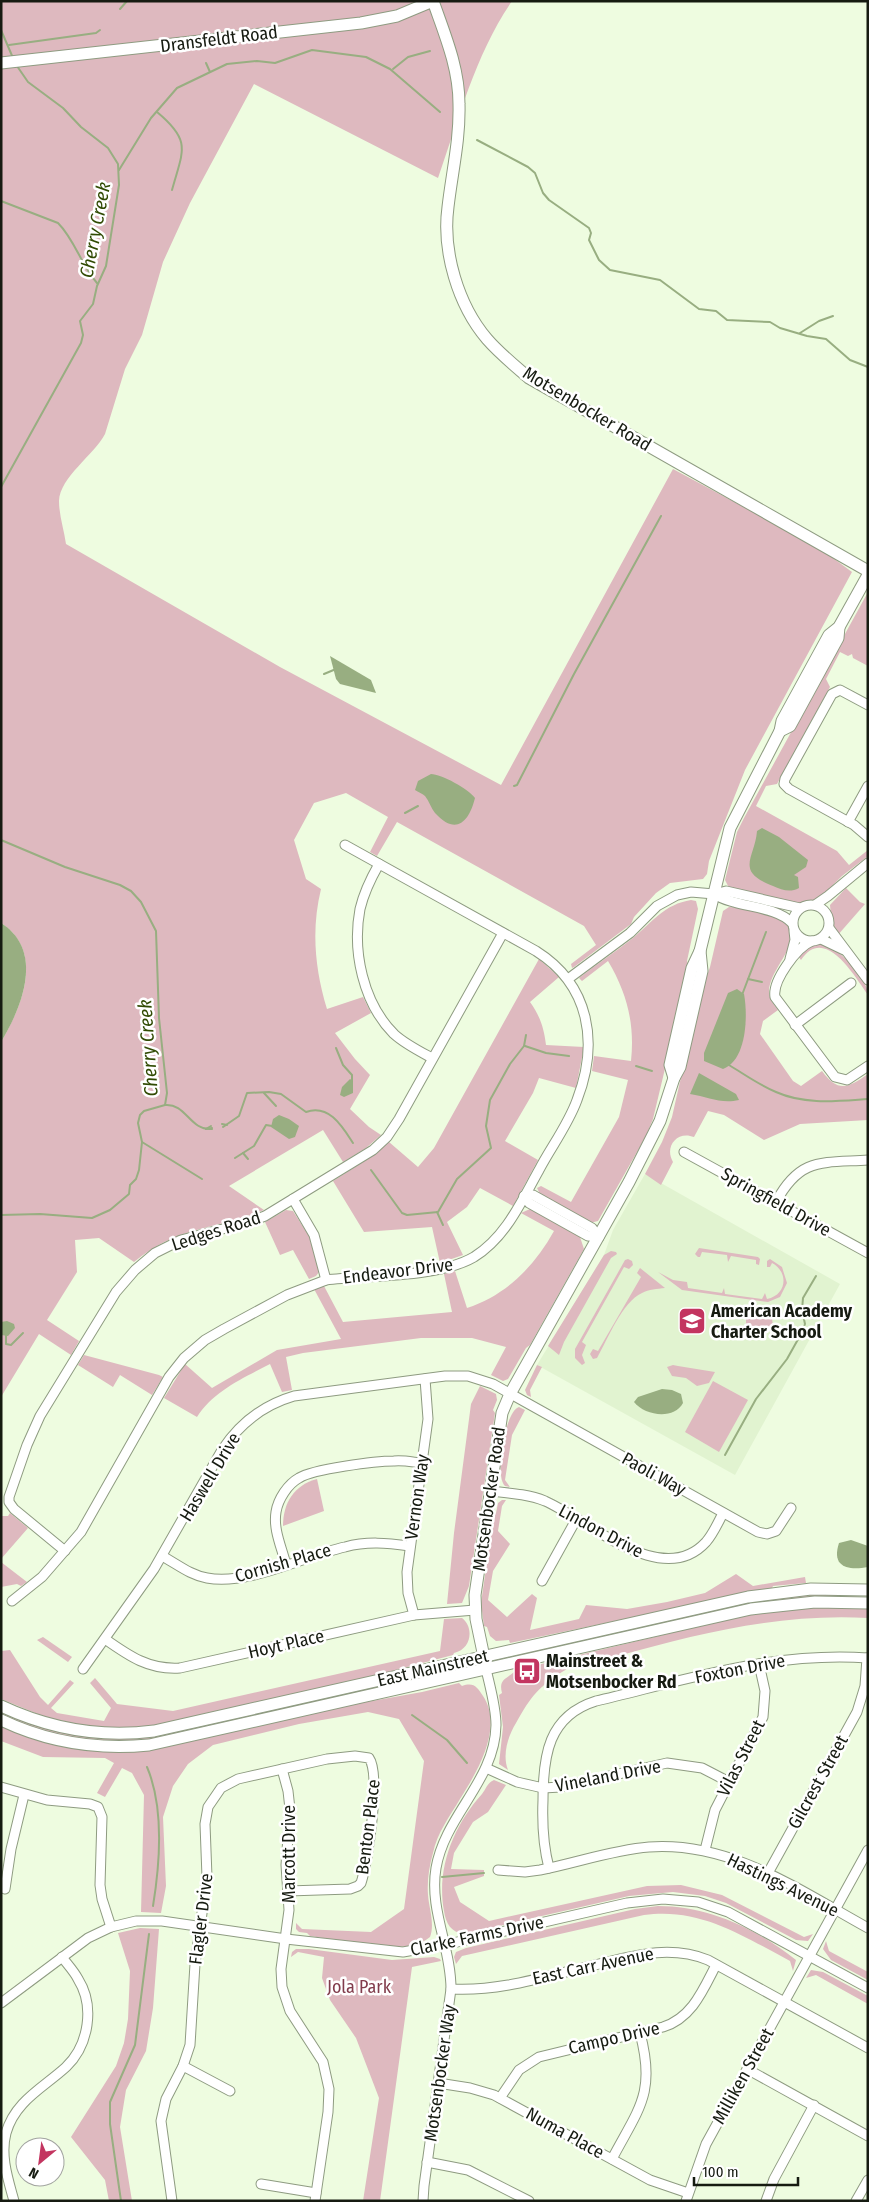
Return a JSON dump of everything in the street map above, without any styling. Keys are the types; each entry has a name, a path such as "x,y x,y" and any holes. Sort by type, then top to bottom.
{"main road":[{"name":"Dransfeldt Road","path":"1,64 369,22 398,16 433,1"},
{"name":"Motsenbocker Road","path":"433,1 452,58 459,104 458,147 448,207 448,243 460,293 471,316 486,337 502,355 529,378 868,573 839,627 838,638 790,726 780,731 730,828 700,951 702,971 680,1067 674,1078 665,1110 655,1133 599,1237 510,1394 500,1418 476,1586 475,1610 486,1669"},
{"name":"East Mainstreet","path":"1,1706 52,1726 92,1732 136,1733 173,1727 748,1597 811,1589 868,1590"},
{"name":"East Mainstreet","path":"1,1720 64,1741 108,1746 140,1746 175,1740 751,1609 801,1603 868,1603"}],"street":[{"path":"868,705 843,691 834,692 785,779 784,784 788,789 848,822 868,837"},
{"path":"848,822 868,786"},
{"name":"Endeavor Drive","path":"12,1601 42,1578 85,1525 169,1377 184,1358 205,1340 224,1329 287,1295 326,1280 434,1270 461,1264 482,1251 498,1237 508,1224 577,1101 587,1064 589,1039 586,1019 580,1000 568,979 542,955 345,844"},
{"path":"868,863 828,896 815,905 800,908 794,915 795,940 790,959 774,994 832,1075 837,1079 847,1080 868,1066"},
{"path":"379,864 367,887 359,917 360,955 365,985 375,1010 393,1032 406,1044 432,1058"},
{"path":"568,979 630,932 661,903 677,895 691,892 714,894 726,891 800,908"},
{"path":"714,894 725,901 779,914 793,927 800,938 816,940 844,950"},
{"path":"828,896 826,914 829,928 868,980"},
{"path":"815,905 826,914"},
{"path":"790,959 829,928"},
{"name":"Ledges Road","path":"65,1551 8,1502 35,1425 116,1292 141,1264 163,1248 190,1236 258,1219 363,1157 379,1145 399,1119 503,932"},
{"path":"795,1025 850,983"},
{"name":"Springfield Drive","path":"684,1152 868,1253"},
{"path":"776,1202 790,1180 808,1166 820,1163 868,1160"},
{"path":"524,1196 529,1203 588,1236 599,1237"},
{"path":"293,1199 314,1235 326,1280"},
{"name":"Haswell Drive","path":"83,1669 162,1556 226,1444 240,1427 258,1412 294,1396 445,1376 468,1376 487,1381 510,1394"},
{"name":"Vernon Way","path":"414,1615 407,1578 428,1412 425,1379"},
{"name":"Paoli Way","path":"510,1394 770,1538 779,1528 791,1508"},
{"path":"286,1565 276,1526 276,1512 283,1496 296,1480 316,1471 384,1462 421,1463"},
{"name":"Lindon Drive","path":"489,1491 537,1498 577,1518 638,1558 666,1560 690,1554 708,1539 723,1513"},
{"path":"542,1581 577,1518"},
{"name":"Cornish Place","path":"162,1556 193,1574 212,1579 232,1578 286,1565 356,1544 379,1543 410,1546"},
{"name":"Hoyt Place","path":"105,1639 129,1656 146,1664 166,1668 180,1668 414,1615 475,1610"},
{"name":"Foxton Drive","path":"549,1868 542,1831 545,1757 550,1741 562,1722 580,1707 596,1701 759,1664 818,1657 867,1658"},
{"name":"Gilcrest Street","path":"768,1873 857,1712 865,1686 867,1658"},
{"name":"Vilas Street","path":"705,1850 712,1816 763,1717 765,1691 759,1664"},
{"name":"Motsenbocker Road","path":"444,1945 435,1901 434,1886 438,1857 452,1825 486,1768 493,1749 496,1726 495,1710 486,1669"},
{"name":"Flagler Drive","path":"172,2201 161,2121 166,2099 183,2066 190,2045 195,1964 207,1877 205,1818 211,1801 221,1788 234,1781 282,1769 340,1758 361,1756 369,1758"},
{"name":"Benton Place","path":"288,1890 350,1888 362,1883 375,1792 374,1766 369,1758"},
{"name":"Vineland Drive","path":"486,1768 517,1782 543,1788 561,1787 667,1763 702,1768 729,1782"},
{"name":"Marcott Drive","path":"282,1769 290,1802 286,1847 289,1910 281,1976 284,2000 319,2056 328,2082 328,2112 316,2197"},
{"path":"1,1787 56,1801 90,1804 100,1811 100,1889 111,1927"},
{"path":"5,1889 11,1848 24,1794"},
{"name":"Hastings Avenue","path":"498,1870 525,1872 641,1848 670,1846 705,1850 736,1859 768,1873 868,1928"},
{"name":"Milliken Street","path":"687,2197 706,2144 868,1850"},
{"name":"Clarke Farms Drive","path":"1,2003 88,1938 111,1927 144,1920 398,1952 444,1945 627,1903 671,1899 698,1902 721,1909 868,1988"},
{"name":"Motsenbocker Way","path":"424,2201 427,2162 451,1989 450,1969 444,1945"},
{"name":"East Carr Avenue","path":"451,1989 477,1990 497,1988 656,1952 688,1954 716,1965 868,2048"},
{"path":"14,2201 4,2155 5,2140 12,2119 29,2096 72,2061 81,2045 87,2025 87,2007 83,1990 78,1978 62,1957"},
{"name":"Campo Drive","path":"500,2098 519,2070 539,2057 672,2024 690,2012 716,1965"},
{"path":"612,2159 639,2108 646,2086 647,2062 640,2033"},
{"path":"183,2066 230,2091"},
{"path":"747,2069 868,2136"},
{"name":"Numa Place","path":"438,2083 480,2090 500,2098 659,2184 687,2197"},
{"path":"766,2201 774,2179 814,2105"},
{"path":"427,2162 468,2170 529,2201"},
{"path":"856,2201 868,2180"},
{"path":"261,2184 316,2197"}],"shaded area":[{"path":"330,656 371,680 376,693 340,684 336,679"},
{"path":"431,774 441,776 467,790 475,798 469,814 461,823 449,824 443,820 435,813 425,796 415,790 418,781"},
{"path":"762,828 779,837 808,860 806,867 794,875 798,877 799,888 789,891 783,890 761,880 750,869 757,831"},
{"path":"1,923 14,935 23,948 26,964 22,996 16,1013 1,1042"},
{"path":"737,989 744,994 746,1013 744,1036 737,1056 731,1064 723,1069 704,1061 704,1053 728,993"},
{"path":"699,1073 736,1094 739,1100 720,1101 690,1094"},
{"path":"350,1079 353,1081 353,1093 344,1097 340,1095 342,1087"},
{"path":"279,1115 299,1126 295,1137 289,1139 271,1127 273,1119"},
{"name":"American Academy Charter School","path":"645,1174 840,1284 735,1475 537,1365 604,1255 613,1230"},
{"path":"7,1321 14,1324 15,1328 8,1336 1,1335 1,1322"},
{"path":"662,1389 672,1390 681,1394 683,1403 673,1412 666,1414 652,1413 639,1407 634,1402 638,1397"},
{"path":"851,1540 868,1546 868,1567 848,1567 839,1562 837,1551 839,1543"}],"green space":[{"path":"1,1 512,1 499,21 478,64 438,178 254,84 190,203 163,262 142,335 125,369 105,434 71,475 61,492 59,506 66,544 280,667 501,785 673,469 818,547 852,572 745,770 709,861 707,874 703,879 670,883 656,893 634,917 631,924 572,968 571,964 596,945 584,926 397,822 377,856 370,852 388,817 346,793 314,803 294,840 306,879 321,889 315,934 317,964 323,994 327,1009 363,997 371,1013 335,1033 370,1075 350,1109 369,1127 381,1135 366,1148 343,1162 323,1130 229,1186 264,1210 166,1241 134,1262 99,1238 75,1240 77,1272 47,1320 79,1341 71,1355 39,1334 1,1397 1,1042 22,996 26,964 23,949 14,935 1,923"},
{"path":"868,592 868,666 853,658 852,654 848,656 840,652 826,679 830,687 777,784 766,786 756,806 837,851 849,865 868,850 868,856 842,876 819,899 799,906 729,888 725,880 737,832"},
{"path":"846,888 860,902 865,904 837,936 832,926 830,905"},
{"path":"691,900 696,901 698,909 687,961 689,968 653,1119 646,1136 598,1221 590,1223 540,1194 537,1188 541,1186 571,1202 619,1117 628,1080 592,1071 594,1056 631,1061 632,1034 628,1009 615,973 608,961 582,981 579,978 633,938 666,910 674,905"},
{"path":"729,907 748,909 767,915 783,921 791,929 792,938 789,948 771,981 769,992 778,1010 763,1021 760,1034 793,1081 801,1086 822,1071 833,1083 844,1086 855,1083 868,1074 868,1120 800,1124 764,1140 724,1115 708,1111 694,1137 682,1136 674,1141 670,1151 673,1162 661,1185 645,1174 662,1142 672,1117 698,1002 710,967 723,911"},
{"path":"815,943 823,944 841,954 863,979 868,995 839,957 829,951 820,948 810,950 801,960 798,956"},
{"path":"539,959 559,977 530,1002 541,1022 546,1045 584,1047 576,1088 539,1078 533,1093 505,1141 538,1160 513,1206 480,1188 467,1207 447,1222 463,1255 440,1263 432,1227 364,1232 333,1181 374,1155 389,1142 418,1167 434,1148"},
{"path":"530,1209 580,1237 584,1249 530,1345 526,1348 508,1379 503,1381 491,1375 506,1347 472,1338 421,1338 303,1353 286,1357 292,1390 282,1392 270,1364 221,1392 197,1417 164,1398 185,1364 212,1388 277,1350 341,1339 314,1289 324,1286 343,1322 452,1312 444,1274 455,1271 467,1308 494,1296 528,1268 554,1231 521,1213"},
{"path":"286,1210 293,1211 309,1236 319,1272 316,1276 309,1279 293,1250 280,1255 265,1222"},
{"path":"699,1248 758,1257 760,1259 759,1265 756,1264 756,1260 731,1256 728,1262 727,1255 702,1252 700,1257 698,1257 695,1254"},
{"path":"611,1251 617,1254 611,1258 564,1342 559,1355 548,1346 604,1255"},
{"path":"770,1259 782,1267 787,1283 780,1297 768,1302 682,1290 658,1272 673,1280 687,1282 688,1288 722,1293 724,1288 725,1294 762,1299 765,1293 767,1299 779,1293 783,1283 783,1277 777,1267 772,1263 770,1267 767,1267 767,1261"},
{"path":"625,1260 632,1261 633,1265 629,1269 624,1267 582,1342 586,1345 582,1355 585,1363 582,1365 575,1358 575,1349"},
{"path":"640,1268 665,1288 653,1289 642,1293 628,1304 597,1358 593,1359 590,1354 593,1349 598,1351 641,1277 637,1273"},
{"path":"746,1312 772,1317 773,1328 777,1329 776,1331 746,1326"},
{"path":"84,1355 163,1377 152,1395 120,1375 113,1387 78,1365"},
{"path":"537,1365 542,1367 530,1390 531,1397 527,1395 525,1390"},
{"path":"673,1365 715,1372 709,1383 697,1386 686,1378 672,1376 667,1367"},
{"path":"713,1381 748,1400 719,1452 685,1432"},
{"path":"480,1386 496,1394 497,1400 493,1410 495,1413 469,1586 462,1603 447,1604 454,1533 471,1404"},
{"path":"519,1407 525,1410 512,1435 505,1480 510,1487 505,1486 502,1480 501,1458 509,1420 514,1411"},
{"path":"317,1479 324,1511 283,1526 285,1510 291,1496 302,1486"},
{"path":"506,1500 502,1506 498,1531 510,1544 493,1571 488,1600 507,1617 532,1594 537,1598 530,1630 579,1619 586,1605 627,1609 705,1593 736,1574 753,1586 805,1577 806,1583 773,1586 772,1588 510,1643 509,1640 496,1641 490,1636 487,1627 484,1626 481,1603 494,1514 496,1513 498,1503"},
{"path":"10,1513 28,1528 1,1559 1,1516 8,1516"},
{"path":"1,1562 27,1582 21,1586 17,1584 1,1587"},
{"path":"803,1594 868,1594 868,1596 841,1597 496,1661 582,1638 748,1601"},
{"path":"814,1606 868,1607 868,1618 804,1619 741,1626 571,1667 549,1681 531,1699 513,1728 508,1740 506,1764 508,1770 499,1764 503,1727 499,1695 502,1693 501,1684 504,1679 516,1670 755,1613"},
{"path":"462,1618 468,1627 468,1643 453,1655 350,1682 151,1727 99,1729 45,1717 1,1699 1,1651 10,1650 40,1697 48,1705 70,1680 74,1683 51,1708 57,1713 104,1721 111,1708 90,1683 95,1678 117,1704 173,1711 440,1651 444,1619"},
{"path":"43,1637 72,1657 68,1662 37,1640"},
{"path":"473,1664 395,1685 148,1740 100,1742 52,1734 1,1715 1,1711 114,1738"},
{"path":"459,1683 462,1686 475,1686 483,1696 489,1708 491,1721 489,1735 486,1749 474,1776 444,1825 435,1846 429,1869 428,1884 432,1921 430,1937 419,1943 405,1946 389,1947 355,1944 310,1936 296,1929 296,1923 302,1929 371,1932 404,1909 424,1761 399,1719 368,1712 299,1724 213,1745 188,1764 173,1786 163,1817 166,1886 161,1913 141,1912 144,1795 132,1773 122,1768 105,1797 97,1793 114,1763 105,1758 43,1757 1,1741 1,1725 99,1750 422,1692"},
{"path":"494,1780 506,1785 488,1812 473,1822 454,1853 451,1869 484,1870 484,1876 454,1887 460,1902 489,1921 647,1886 681,1885 722,1895 804,1937 813,1934 808,1941 796,1940 726,1903 705,1896 673,1892 629,1896 464,1934 456,1931 452,1929 446,1920 444,1911 442,1895 445,1863 449,1848 463,1819 488,1784"},
{"path":"658,1906 696,1910 732,1921 749,1929 796,1960 793,1971 790,1961 738,1933 702,1919 684,1915 664,1914 644,1915 462,1956 456,1964 454,1957 456,1952 466,1948 635,1909"},
{"path":"140,1928 159,1929 153,2008 146,2051 126,2090 120,2127 132,2201 109,2201 105,2180 71,2137 116,2066 124,2043 128,2019 130,1971 118,1933"},
{"path":"826,1941 829,1951 868,1972 868,1980 831,1960 823,1949"},
{"name":"Jola Park","path":"296,1949 392,1960 434,1957 441,1961 412,1967 380,2201 363,2201 379,2098 356,2038 330,2000 322,1978 324,1957 298,1952 291,1957 292,1952"},
{"path":"811,1970 823,1972 868,1996 868,2004 816,1975 806,1978"}],"waterway":[{"path":"120,9 127,1"},
{"name":"Cherry Creek","path":"1,30 13,58"},
{"path":"9,45 96,33 100,30"},
{"path":"119,170 151,118 177,88 227,64 257,61 275,63 312,50 366,57 390,69 440,112"},
{"path":"393,69 408,57 430,51"},
{"path":"206,63 210,72"},
{"name":"Cherry Creek","path":"1,487 81,343 83,335 80,321 93,304 97,286 106,266 119,185 118,164 108,148 81,127 63,108 28,82 17,66"},
{"path":"157,112 176,131 182,147 172,190"},
{"path":"477,140 528,167 535,173 543,193 549,200 589,228 591,233 589,240 599,260 610,270 660,280 699,309 716,311 727,320 770,322 780,328 807,336 826,339 850,360 868,367"},
{"path":"1,201 58,223 69,237 97,283"},
{"path":"800,333 819,321 833,316"},
{"path":"514,786 517,785 574,674 661,516"},
{"path":"324,674 336,669"},
{"path":"405,813 418,806"},
{"name":"Cherry Creek","path":"1,840 65,867 120,885 131,891 141,902 156,931 159,1018 167,1093 165,1105 144,1111 140,1115 138,1123 142,1142 139,1170 136,1179 130,1185 129,1194 110,1210 92,1218 40,1214 1,1215"},
{"path":"742,995 766,932"},
{"path":"748,979 762,982"},
{"path":"371,1170 402,1213 407,1215 438,1212 457,1179 491,1148 486,1126 490,1100 510,1064 524,1046 526,1035"},
{"path":"525,1046 546,1053 569,1056"},
{"path":"336,1048 343,1065 352,1075 352,1081"},
{"path":"729,1065 776,1092 798,1099 821,1101 868,1099"},
{"path":"636,1066 652,1071"},
{"path":"223,1127 239,1116 247,1093 269,1092 281,1094 306,1112 314,1110 328,1114 334,1118 353,1143"},
{"path":"264,1093 276,1106"},
{"path":"165,1105 178,1108 198,1126 212,1129"},
{"path":"222,1124 227,1125"},
{"path":"235,1158 254,1146 266,1125 272,1126"},
{"path":"206,1129 211,1126"},
{"path":"206,1129 212,1128"},
{"path":"142,1142 202,1179"},
{"path":"243,1153 248,1159"},
{"path":"437,1212 443,1225"},
{"path":"725,1455 756,1399 787,1359 801,1334 805,1324 802,1310 803,1298 816,1276"},
{"path":"6,1334 6,1344 11,1345 23,1333"},
{"path":"412,1715 447,1740 467,1763"},
{"path":"147,1767 156,1800 159,1835 159,1854 153,1906"},
{"path":"442,1877 484,1873"},
{"path":"121,2201 110,2124 110,2102 135,2045 149,1934"}],"place":[{"name":"American Academy Charter School","path":"692,1321"},
{"name":"Mainstreet & Motsenbocker Rd","path":"527,1671"}]}
